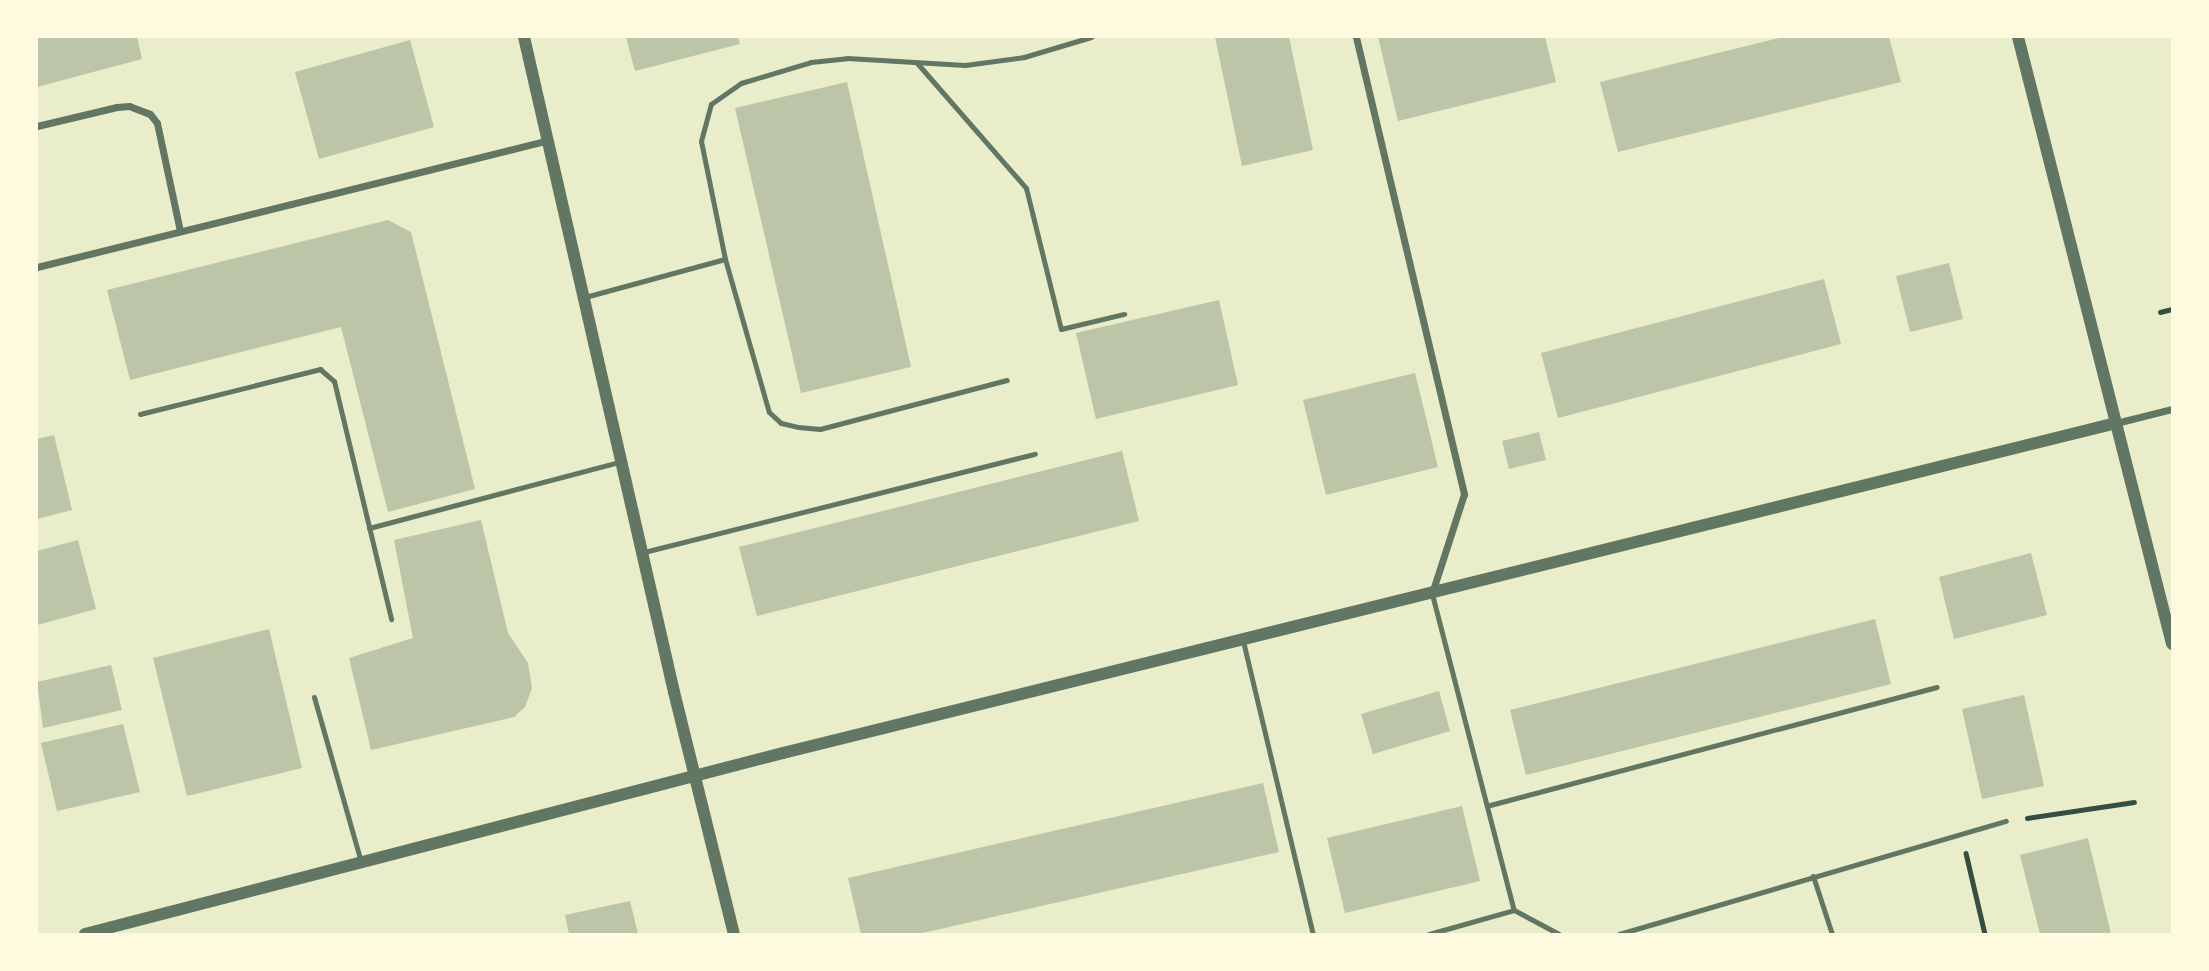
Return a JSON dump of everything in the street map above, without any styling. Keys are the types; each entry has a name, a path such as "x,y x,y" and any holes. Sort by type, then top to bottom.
{"street":[{"path":"524,37 642,553 734,934"},
{"path":"1356,37 1464,494 1432,594"},
{"path":"2018,37 2172,644"},
{"path":"37,126 117,107 129,106 150,114 157,123 180,231"},
{"path":"37,267 549,140"},
{"path":"85,934 695,777 2172,410"}],"lane":[{"path":"1007,380 820,429 781,423 769,412 725,259 701,141 711,104 741,83 811,62 881,58 965,65 1024,57 1091,37"},
{"path":"917,63 1026,188 1060,329 1124,314"},
{"path":"585,297 725,259"},
{"path":"140,414 320,369 334,381 391,619"},
{"path":"642,553 1035,454"},
{"path":"369,528 622,461"},
{"path":"1432,594 1490,805 1514,910"},
{"path":"1243,641 1313,934"},
{"path":"1490,805 1937,687"},
{"path":"314,696 361,862"},
{"path":"1619,934 1629,934 1813,876 2006,821"},
{"path":"1813,876 1832,934"},
{"path":"1429,934 1514,910 1559,934"}],"path":[{"path":"2160,312 2172,309"},
{"path":"2006,821 2134,802"},
{"path":"1962,834 1985,934"}],"building":[{"path":"37,37 137,37 142,59 37,87"},
{"path":"626,37 738,37 740,44 635,71"},
{"path":"1215,37 1289,37 1313,150 1242,166"},
{"path":"1378,37 1545,37 1556,82 1398,121"},
{"path":"1783,37 1889,37 1901,82 1618,152 1600,82"},
{"path":"410,40 434,127 319,159 295,72"},
{"path":"847,82 911,367 801,393 735,108"},
{"path":"388,220 411,232 475,489 388,512 341,327 130,380 107,290"},
{"path":"1949,263 1963,319 1910,332 1896,276"},
{"path":"1824,279 1841,344 1558,418 1541,353"},
{"path":"1219,300 1238,385 1096,419 1076,333"},
{"path":"1415,373 1438,467 1326,495 1303,400"},
{"path":"1539,432 1546,460 1509,469 1502,441"},
{"path":"54,435 72,510 37,519 37,439"},
{"path":"1122,451 1139,521 757,616 739,547"},
{"path":"481,520 508,633 528,663 532,688 525,707 514,717 371,750 349,658 413,638 394,540"},
{"path":"78,540 96,609 37,625 37,551"},
{"path":"2031,553 2047,615 1954,639 1939,577"},
{"path":"1875,619 1891,684 1526,775 1510,710"},
{"path":"269,629 302,768 187,796 153,658"},
{"path":"111,665 122,710 43,728 37,682"},
{"path":"1439,691 1450,731 1373,754 1361,714"},
{"path":"2024,695 2044,786 1982,799 1962,709"},
{"path":"123,724 140,792 57,811 41,743"},
{"path":"1263,783 1279,852 918,934 861,934 848,878"},
{"path":"1462,806 1480,881 1345,913 1327,838"},
{"path":"2088,838 2111,934 2040,934 2020,855"},
{"path":"630,901 638,934 569,934 565,915"}]}
